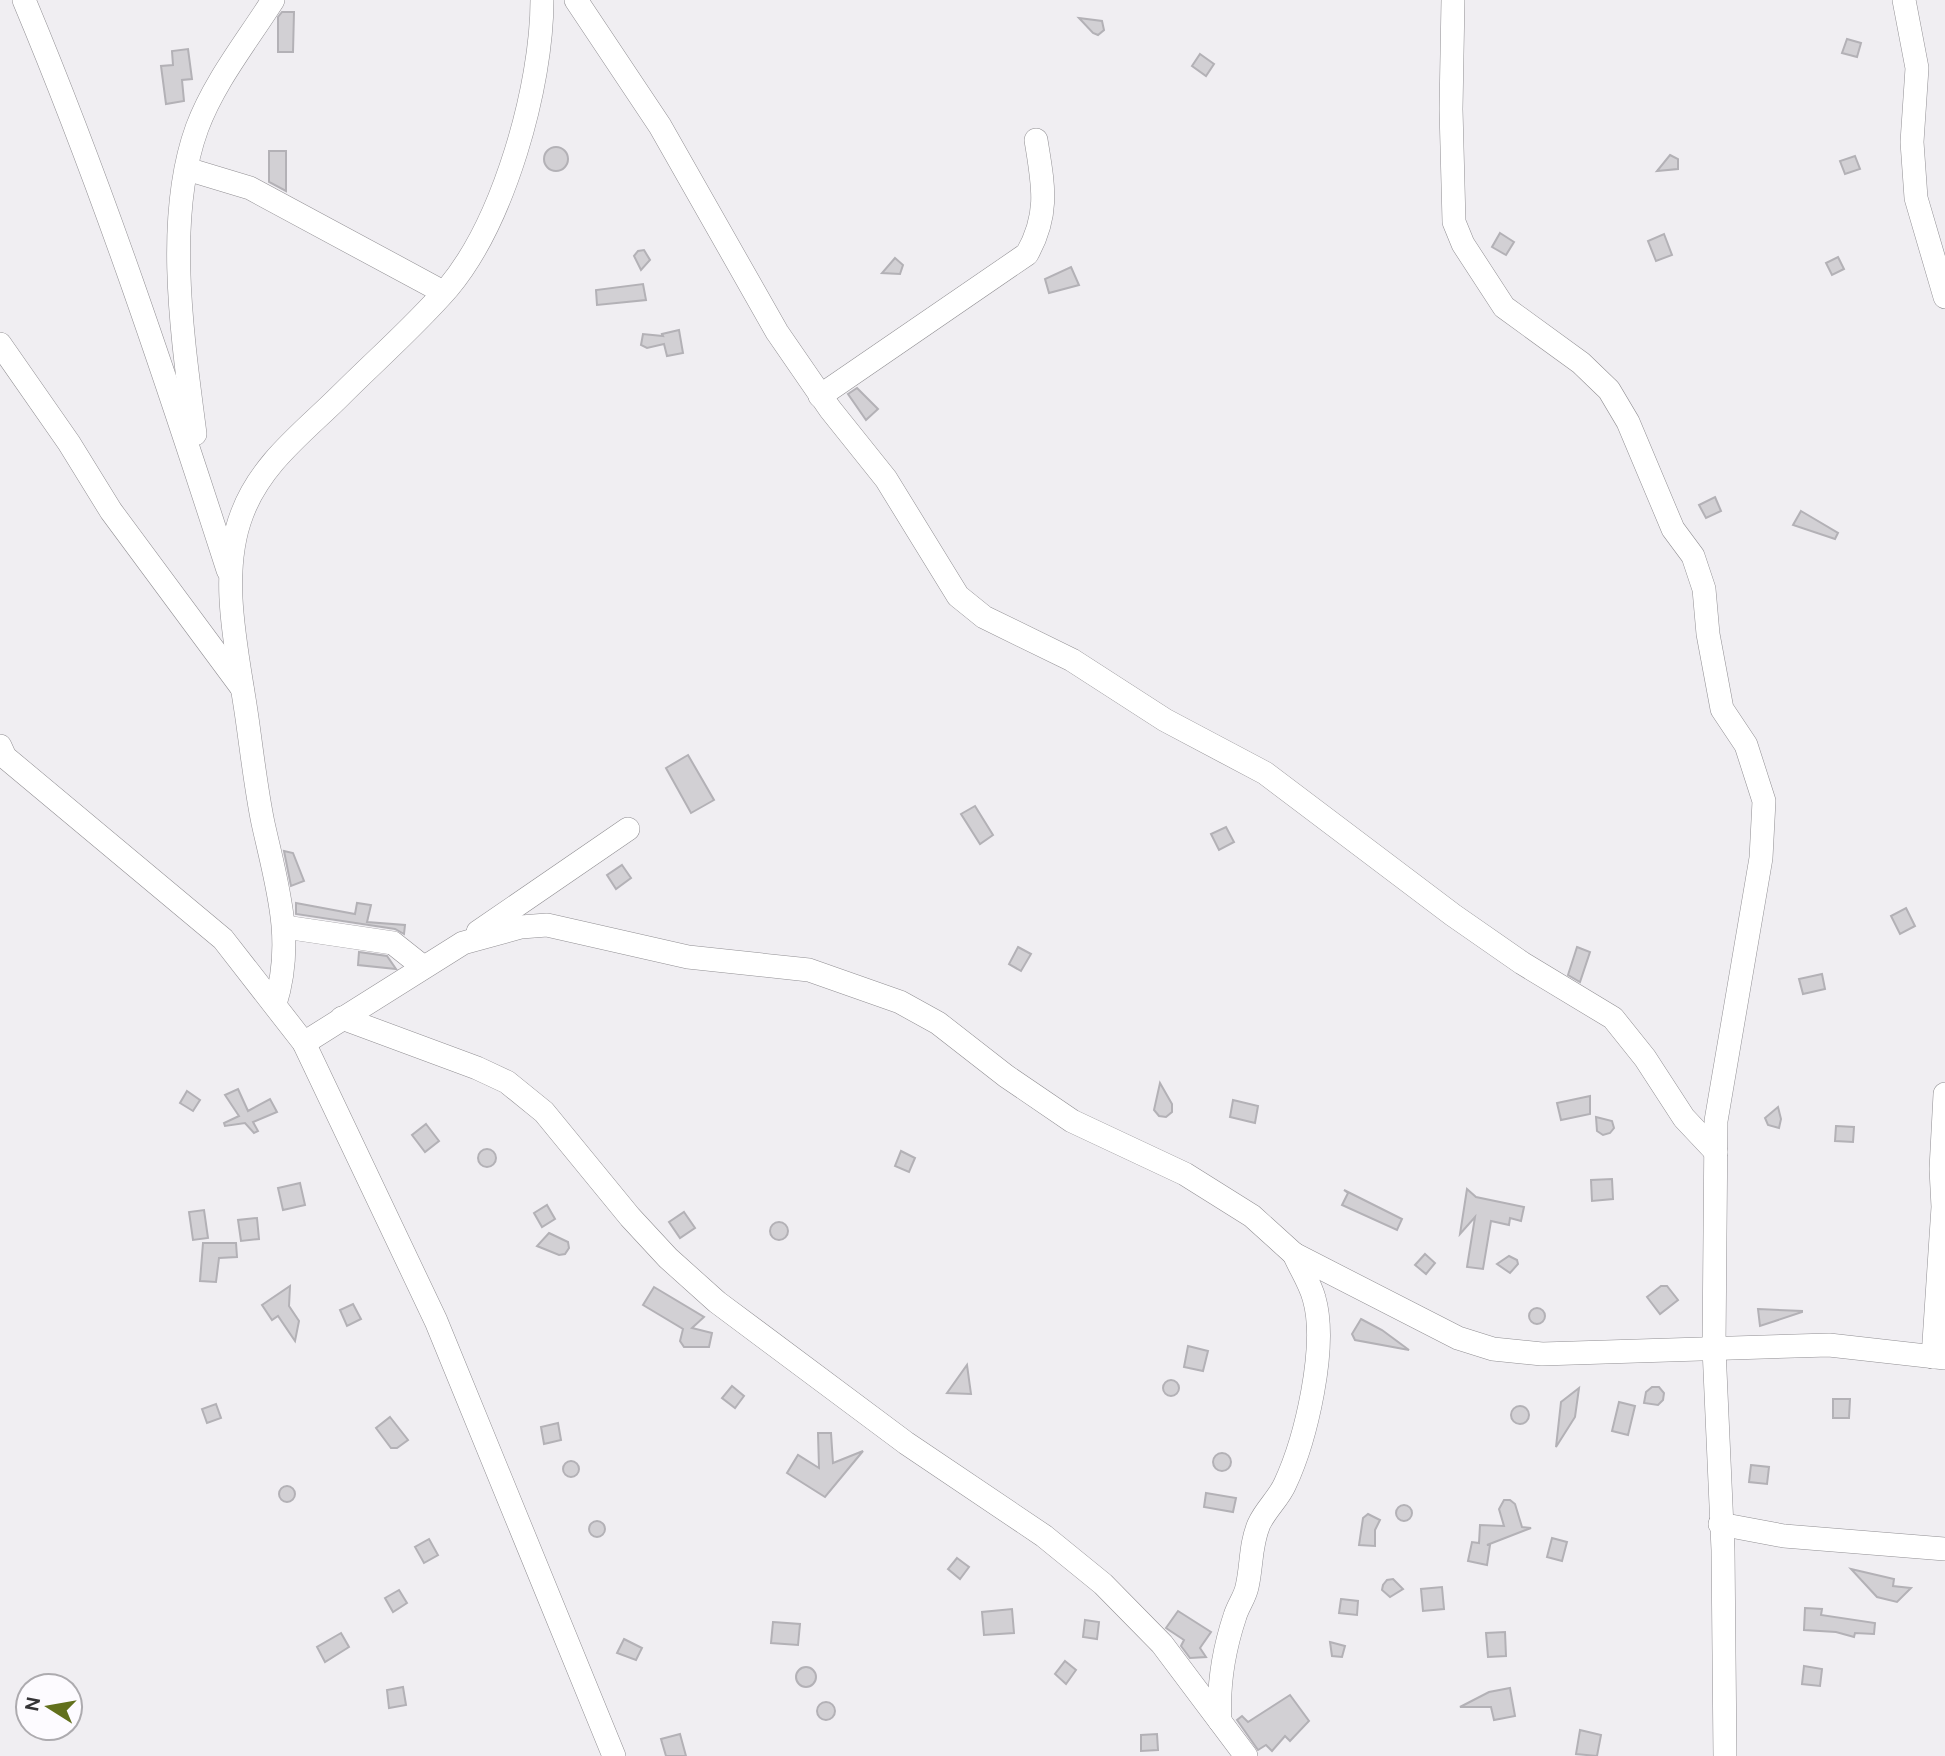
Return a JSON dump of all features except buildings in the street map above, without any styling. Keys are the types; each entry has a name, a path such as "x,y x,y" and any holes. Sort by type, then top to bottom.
{"street":[{"path":"24,0 81,140 202,489 231,581"},
{"path":"202,489 181,335 181,225 187,169 197,128 215,89 273,0"},
{"path":"275,1004 282,982 285,927 263,821 243,690 231,581 232,553 241,516 268,465 443,292 476,247 489,223 526,117 542,28 542,0"},
{"path":"576,0 660,126 777,332 820,396 886,479 958,596 984,617 1072,660 1165,720 1265,774 1476,931 1604,1011 1625,1031 1684,1118 1716,1152"},
{"path":"1453,0 1451,109 1454,222 1463,244 1504,307 1581,363 1609,390 1628,422 1674,529 1693,556 1704,589 1707,634 1722,709 1746,745 1764,801 1761,858 1716,1121 1714,1349 1726,1756"},
{"path":"1904,0 1917,68 1912,142 1916,198 1945,297"},
{"path":"820,396 1027,254 1042,223 1044,196 1036,140"},
{"path":"187,169 250,188 443,292"},
{"path":"0,344 69,443 111,510 243,690"},
{"path":"2,752 223,939 304,1043 436,1321 614,1756"},
{"path":"304,1043 422,966 463,943 628,828"},
{"path":"463,943 494,932 547,925 676,955 809,970 860,986 938,1023 1006,1076 1072,1121 1211,1189 1252,1216 1294,1254 1458,1338 1493,1349 1567,1353 1829,1345 1939,1358 1943,1207 1941,1168 1945,1094"},
{"path":"285,927 393,943 422,966"},
{"path":"342,1017 507,1082 544,1112 630,1217 668,1258 717,1302 827,1386 1044,1536 1096,1577 1162,1643 1246,1756"},
{"path":"1220,1721 1219,1701 1227,1650 1234,1617 1247,1586 1253,1543 1259,1524 1285,1486 1307,1416 1315,1376 1320,1337 1314,1298 1294,1254"},
{"path":"1720,1524 1784,1536 1945,1549"}]}
